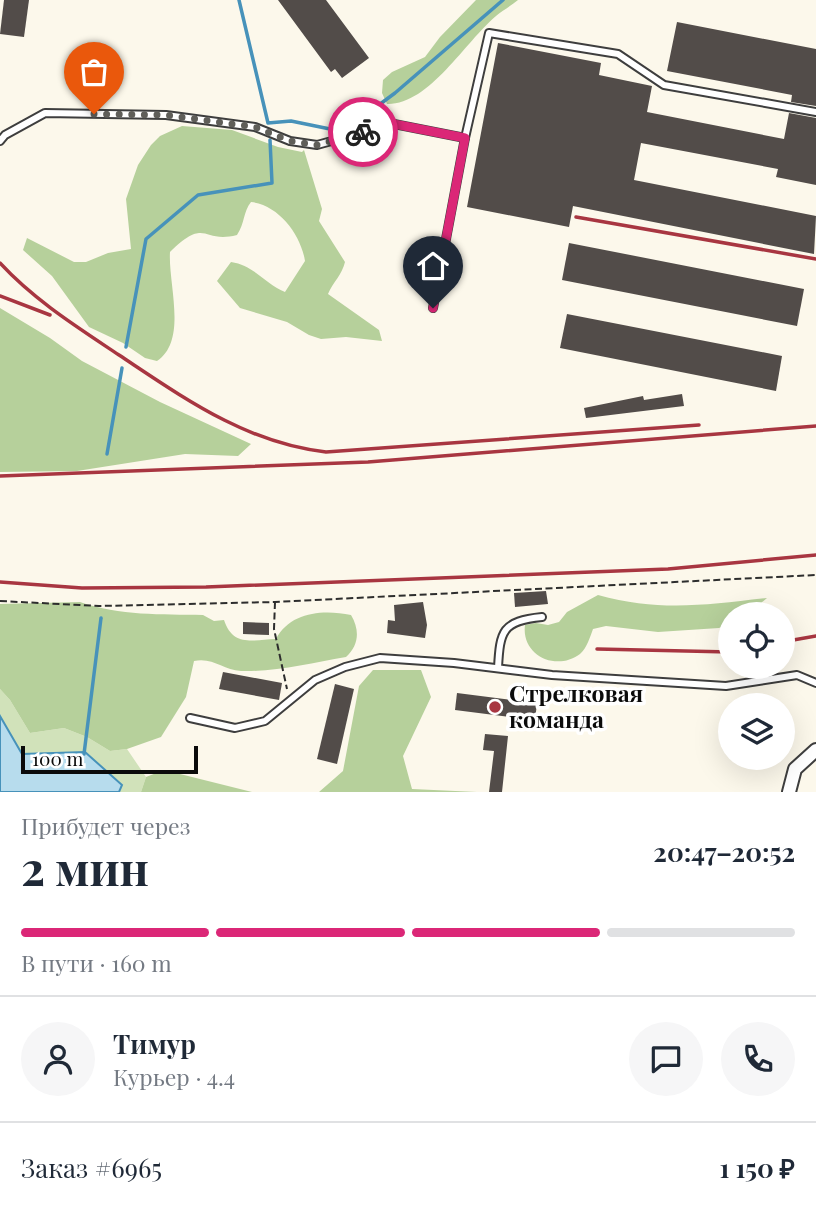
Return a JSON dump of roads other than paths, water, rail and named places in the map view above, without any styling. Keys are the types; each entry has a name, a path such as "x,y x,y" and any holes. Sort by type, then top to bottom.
{"street":[{"path":"789,792 795,769 816,750"}],"lane":[{"path":"433,308 465,138 489,33 618,54 664,85 816,112"},
{"path":"0,141 5,135 45,113 166,115 255,127 290,141 317,145 394,124 465,138"},
{"path":"498,668 499,642 504,629 520,619 542,617"},
{"path":"190,718 235,728 265,721 315,680 345,667 380,658 498,668 552,676 726,686 797,675 816,683"}],"water":[{"path":"0,716 22,754 85,752 122,785 119,792 0,792"}],"waterway":[{"path":"239,0 268,123 291,121 330,129 356,122 395,93 503,0"},
{"path":"126,347 146,239 198,195 272,183 270,140"},
{"path":"107,454 122,368"},
{"path":"84,754 101,618"}],"railway":[{"path":"576,217 816,259"},
{"path":"0,263 56,312 192,402 242,429 297,447 326,452 699,425"},
{"path":"0,296 50,315"},
{"path":"0,476 368,462 816,426"},
{"path":"0,582 82,588 206,587 668,569 816,555"},
{"path":"795,640 816,636"},
{"path":"597,649 718,652"}],"place":[{"name":"Стрелковая команда","path":"495,707"}]}
